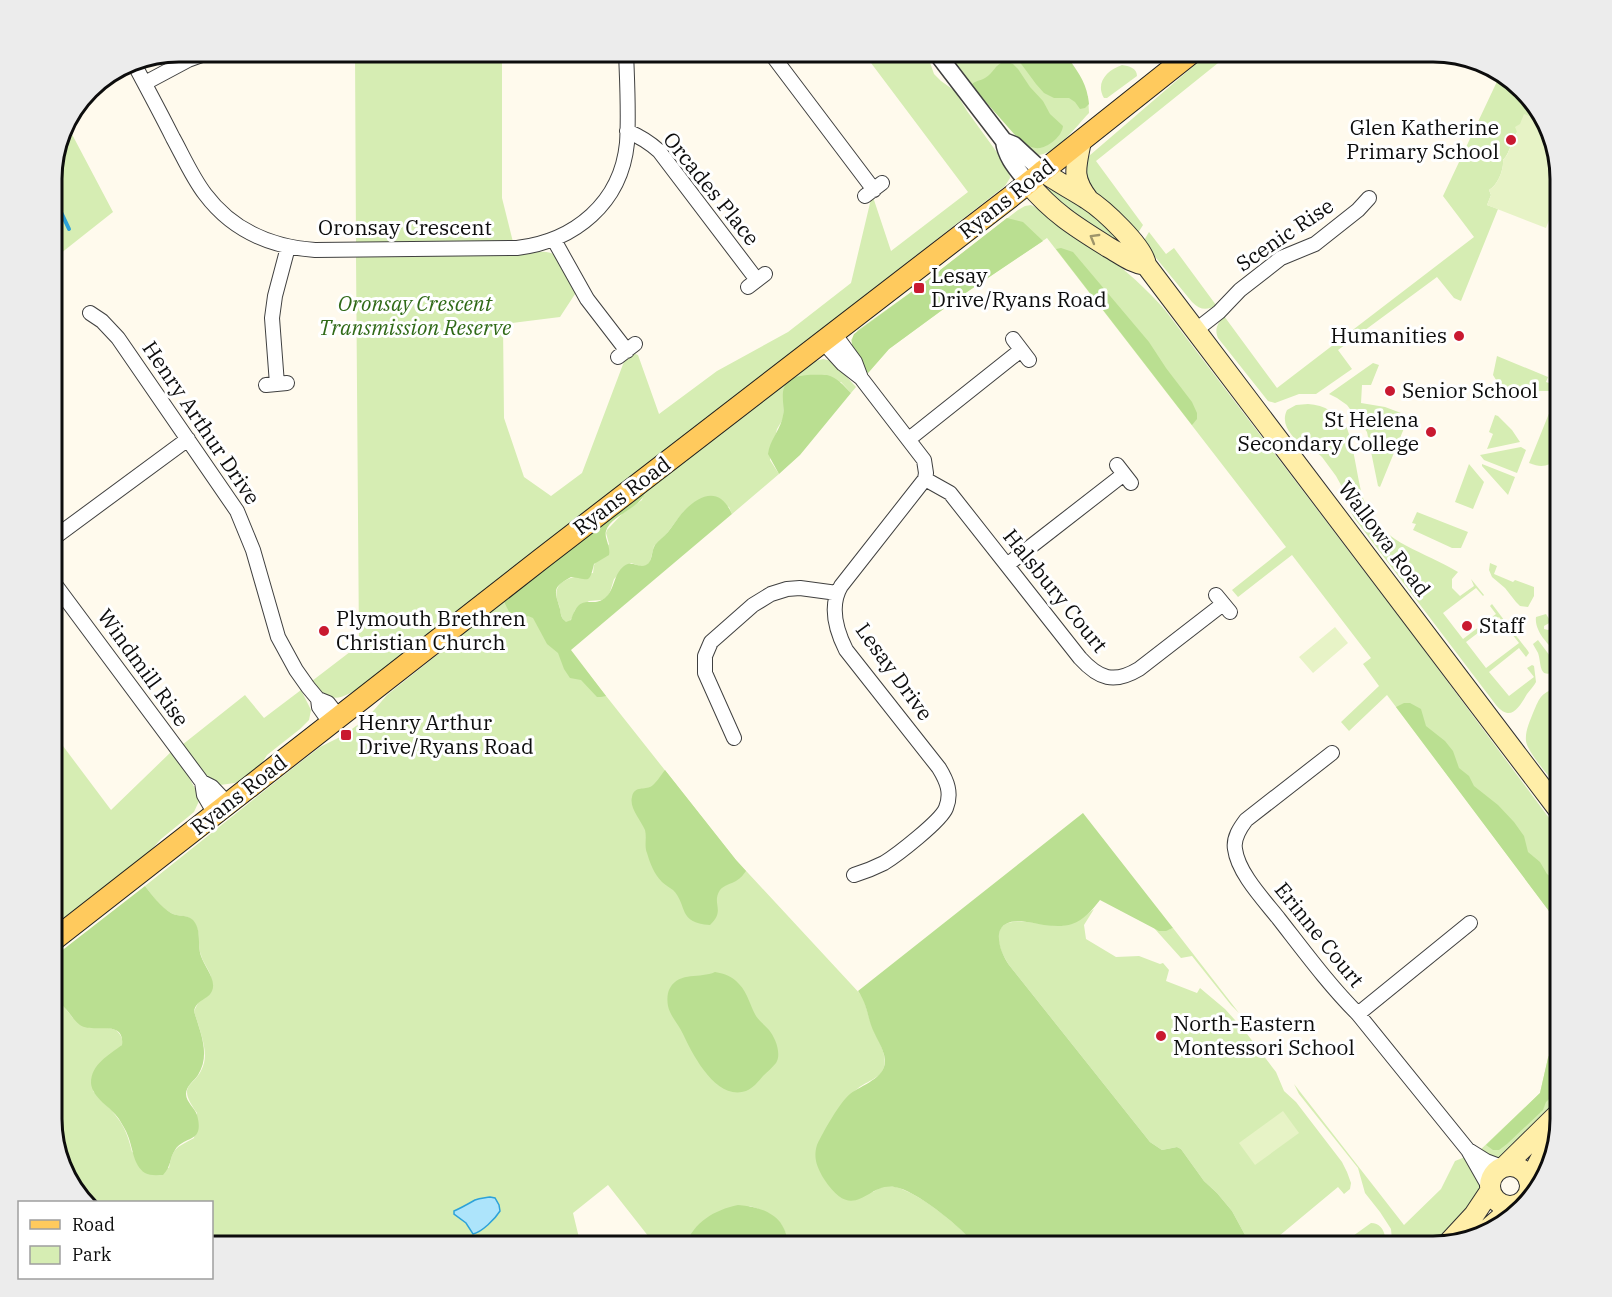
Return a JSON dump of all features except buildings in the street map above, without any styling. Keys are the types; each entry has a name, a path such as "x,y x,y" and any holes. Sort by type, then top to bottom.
{"main road":[{"name":"Ryans Road","path":"62,933 1180,62"},
{"path":"1081,141 1076,176 1090,201"},
{"name":"Wallowa Road","path":"1035,177 1055,181 1090,201 1140,249 1146,265 1550,798"},
{"name":"Wallowa Road","path":"1035,177 1047,204 1075,227 1134,262 1146,265"},
{"path":"1458,1232 1474,1215 1490,1189 1492,1175 1504,1167 1550,1122"},
{"path":"1529,1186 1529,1180 1545,1154"},
{"path":"1504,1167 1511,1166 1523,1170 1529,1180"},
{"path":"1490,1189 1492,1196 1499,1204 1511,1206"}],"street":[{"path":"145,83 184,62"},
{"name":"Oronsay Crescent","path":"137,70 187,165 205,194 238,226 268,241 288,247 315,250 517,248 554,240 570,233 593,214 610,193 621,171 626,151 626,62"},
{"path":"777,62 874,190"},
{"path":"943,62 1004,141 1007,155 1035,177"},
{"name":"Orcades Place","path":"627,131 644,139 659,151 757,280"},
{"name":"Scenic Rise","path":"1196,330 1219,312 1240,290 1281,258 1315,244 1358,210 1370,197"},
{"path":"554,240 587,299 627,351"},
{"path":"277,384 272,318 275,296 288,247"},
{"name":"Henry Arthur Drive","path":"90,313 102,321 118,338 237,511 253,550 278,637 296,670 318,699 319,707 335,721"},
{"path":"734,738 705,673 705,656 711,642 753,605 771,594 800,588 837,593 925,479 924,460 861,378 843,364 828,336"},
{"path":"909,439 1021,350"},
{"path":"62,532 188,439"},
{"path":"1007,565 1124,474"},
{"name":"Halsbury Court","path":"925,479 950,493 1088,667 1104,677 1121,678 1139,669 1223,604"},
{"name":"Lesay Drive","path":"837,593 835,618 840,639 846,650 939,768 949,791 946,807 934,824 887,861 854,876"},
{"name":"Windmill Rise","path":"62,594 202,782 204,795 222,809"},
{"name":"Erinne Court","path":"1332,753 1246,820 1234,842 1238,861 1262,897 1322,975 1358,1014 1468,1150 1490,1189"},
{"path":"1358,1014 1470,923"},
{"name":"Erinne Court","path":"1468,1150 1486,1161 1504,1167"}],"green space":[{"path":"355,62 502,62 502,198 513,242 356,243"},
{"name":"Oronsay Crescent Transmission Reserve","path":"870,62 930,62 934,74 955,91 1009,169 1010,178 1005,186 365,685 337,698 325,694 312,681 359,645 356,256 513,255 547,252 557,256 577,291 560,317 503,324 504,418 524,477 551,496 582,473 625,359 633,353 638,355 659,414 717,371 788,332 851,283 873,197 891,251 968,192"},
{"path":"954,62 1029,62 1060,94 1088,96 1089,113 1057,146 1043,154 1035,155 984,100"},
{"path":"1004,62 1013,64 1043,101 1050,114 1063,126 1058,137 1048,145 1035,148 1021,142 971,85 988,76"},
{"path":"1019,62 1071,62 1085,85 1089,104 1080,109 1069,98 1054,98 1044,93"},
{"path":"1198,62 1219,62 1096,161 1143,225 1138,233 1091,191 1082,162"},
{"path":"1122,65 1134,69 1137,76 1104,98 1101,87 1104,78 1112,70"},
{"path":"1497,81 1516,96 1534,119 1516,133 1503,160 1500,176 1489,190 1491,195 1487,205 1498,209 1461,301 1454,298 1437,277 1338,350 1352,369 1316,394 1299,394 1275,403 1268,401 1218,338 1217,329 1224,316 1277,388 1474,237 1443,196"},
{"path":"1524,114 1533,117 1548,156 1550,218 1546,228 1487,205 1491,195 1489,190 1500,176 1503,160 1517,132 1515,127 1520,124"},
{"path":"71,132 113,212 62,252 62,171"},
{"path":"1049,187 1093,212 1127,247 1080,220 1047,191"},
{"path":"1031,205 1060,227 1112,260 1165,310 1550,819 1550,912 1387,695 1349,731 1341,722 1379,686 1363,664 1371,658 1292,555 1238,597 1232,590 1286,547 1047,238 964,294 889,349 868,373 856,357 851,340 858,330 1025,206"},
{"path":"1007,218 1023,222 1043,241 964,294 889,349 868,373 853,350 854,334"},
{"path":"1149,232 1166,254 1174,248 1216,305 1204,309 1192,302 1143,242"},
{"path":"1061,248 1073,252 1149,342 1192,402 1197,419 1192,425 1056,249"},
{"path":"1497,356 1548,377 1546,382 1550,383 1550,389 1549,391 1537,391 1507,398 1493,375"},
{"path":"823,359 832,361 856,387 851,393 841,382 783,393 783,419 777,429 770,460 779,474 732,514 729,507 702,498 683,512 665,536 654,546 647,565 643,567 631,563 614,579 607,597 602,600 589,601 575,610 571,620 566,623 562,617 557,590 560,585 571,578 593,573 594,565 609,544 607,530 622,514 642,500 645,489 809,363"},
{"path":"1373,363 1379,365 1371,385 1362,385 1361,403 1385,407 1409,416 1380,487 1367,432 1347,405 1329,394"},
{"path":"827,375 837,380 851,393 800,455 779,474 768,454 783,417 785,386 789,381 801,376"},
{"path":"1308,404 1330,411 1347,428 1361,491 1367,508 1376,522 1400,542 1458,572 1452,579 1452,588 1460,596 1474,586 1471,579 1484,595 1476,588 1443,613 1463,639 1496,614 1490,606 1492,604 1507,624 1505,625 1499,617 1466,642 1486,668 1519,643 1512,634 1514,633 1528,651 1526,657 1519,648 1489,672 1509,696 1534,677 1527,668 1534,666 1536,682 1514,711 1506,713 1496,705 1355,519 1349,509 1352,505 1336,476 1322,457 1310,446 1305,449 1289,432 1285,421 1287,410 1296,405"},
{"path":"1550,411 1550,464 1538,466 1529,463"},
{"path":"1495,415 1512,430 1520,442 1487,449 1493,434 1489,432"},
{"path":"1521,447 1526,450 1517,473 1484,460 1480,455"},
{"path":"1469,464 1484,482 1473,509 1455,502"},
{"path":"1482,464 1515,477 1508,495 1482,466"},
{"path":"645,489 640,501 609,525 606,534 609,555 594,564 589,578 571,577 557,587 557,598 566,622 571,620 575,611 583,603 596,602 606,597 624,566 648,564 655,545 695,501 715,496 727,505 732,514 571,650 606,696 597,697 581,680 570,678 558,653 547,644 533,618 515,617 509,612 503,599"},
{"path":"1417,512 1468,532 1461,548 1452,548 1413,530 1416,524 1412,523"},
{"path":"1490,563 1497,566 1494,574 1534,587 1534,596 1528,607 1520,606 1492,577 1489,570"},
{"path":"519,586 736,860 863,997 883,1050 884,1067 876,1078 856,1090 823,1134 873,1192 888,1186 900,1188 937,1210 967,1236 787,1236 777,1219 750,1206 693,1236 648,1236 608,1185 573,1213 579,1236 213,1236 213,1201 96,1201 86,1190 68,1156 62,1126 62,1005 73,1018 116,1030 119,1033 122,1045 93,1091 122,1125 132,1152 169,1168 176,1149 194,1138 197,1113 190,1103 187,1090 201,1071 205,1051 194,1011 199,1001 208,995 211,979 201,955 195,924 187,917 167,910 156,901 145,886 320,747 344,735 368,717 387,695"},
{"path":"1546,614 1550,620 1544,629 1550,629 1550,646 1540,633 1536,617"},
{"path":"1335,627 1348,643 1313,673 1299,657"},
{"path":"1538,640 1550,656 1550,673 1547,674 1542,670 1533,644"},
{"path":"301,690 311,710 309,720 267,755 260,766 235,783 220,785 210,781 182,745 245,695 264,718"},
{"path":"1550,690 1550,777 1535,759 1526,741 1528,726 1538,701"},
{"path":"1410,703 1421,709 1426,726 1445,741 1453,751 1459,768 1469,776 1474,786 1498,805 1514,822 1524,836 1528,852 1540,862 1550,876 1550,912 1396,707"},
{"path":"62,745 111,810 172,751 182,765 197,792 199,801 194,812 161,839 138,864 62,924"},
{"path":"665,770 746,871 738,880 720,890 717,899 717,915 710,925 692,921 678,896 657,876 646,850 645,830 632,805 635,791 652,786"},
{"path":"1083,813 1173,928 1159,931 1100,900 1084,917 1069,925 1051,926 1018,921 1006,924 999,934 1001,950 1009,965 1150,1142 1162,1150 1177,1147 1181,1149 1204,1181 1232,1211 1246,1236 967,1236 919,1197 899,1188 888,1186 862,1198 845,1200 835,1193 824,1179 815,1154 827,1125 846,1098 878,1076 884,1066 883,1051 865,1003 858,991"},
{"path":"145,886 167,910 188,917 196,924 201,956 213,982 212,991 195,1007 194,1011 203,1043 204,1059 198,1075 186,1091 187,1100 197,1115 199,1124 196,1135 183,1142 175,1150 163,1175 149,1175 141,1170 123,1125 98,1098 92,1088 94,1070 106,1056 122,1045 122,1037 113,1029 80,1025 62,1006 62,950"},
{"name":"North-Eastern Montessori School","path":"1094,909 1084,925 1086,939 1116,957 1139,956 1163,963 1169,970 1166,981 1197,993 1200,988 1225,1009 1276,1072 1284,1091 1296,1102 1342,1162 1351,1183 1350,1189 1344,1194 1338,1187 1279,1236 1246,1236 1232,1211 1204,1181 1181,1149 1177,1147 1162,1150 1150,1142 1009,965 1000,946 999,933 1003,926 1009,923 1018,921 1057,926 1084,917"},
{"path":"1154,928 1168,930 1173,928 1239,1013 1192,956 1181,958"},
{"path":"715,972 731,977 742,988 756,1016 771,1033 777,1046 776,1063 746,1091 735,1092 725,1089 707,1074 699,1064 668,1006 668,992 679,979"},
{"path":"1550,1053 1550,1110 1501,1157 1497,1159 1478,1152 1540,1093"},
{"path":"1550,1053 1550,1098 1543,1110 1507,1144 1499,1150 1493,1150 1486,1145 1540,1093"},
{"path":"1294,1084 1404,1225 1441,1189 1455,1161 1465,1157 1480,1182 1478,1197 1443,1235 1392,1236 1391,1229 1365,1193 1358,1168 1299,1094"},
{"path":"1283,1111 1299,1133 1255,1165 1239,1143"},
{"path":"738,1205 765,1211 779,1220 787,1236 690,1236 706,1218"},
{"path":"1374,1223 1381,1227 1385,1236 1353,1236"}],"water":[{"path":"495,1198 500,1211 488,1225 473,1234 466,1223 454,1214 454,1211 475,1200"}],"waterway":[{"path":"62,214 69,229"}],"place":[{"name":"Glen Katherine Primary School","path":"1511,140"},
{"name":"Lesay Drive/Ryans Road","path":"919,288"},
{"name":"Humanities","path":"1459,336"},
{"name":"Senior School","path":"1390,391"},
{"name":"St Helena Secondary College","path":"1431,432"},
{"name":"Staff","path":"1467,626"},
{"name":"Plymouth Brethren Christian Church","path":"324,631"},
{"name":"Henry Arthur Drive/Ryans Road","path":"346,735"},
{"name":"North-Eastern Montessori School","path":"1161,1036"}]}
